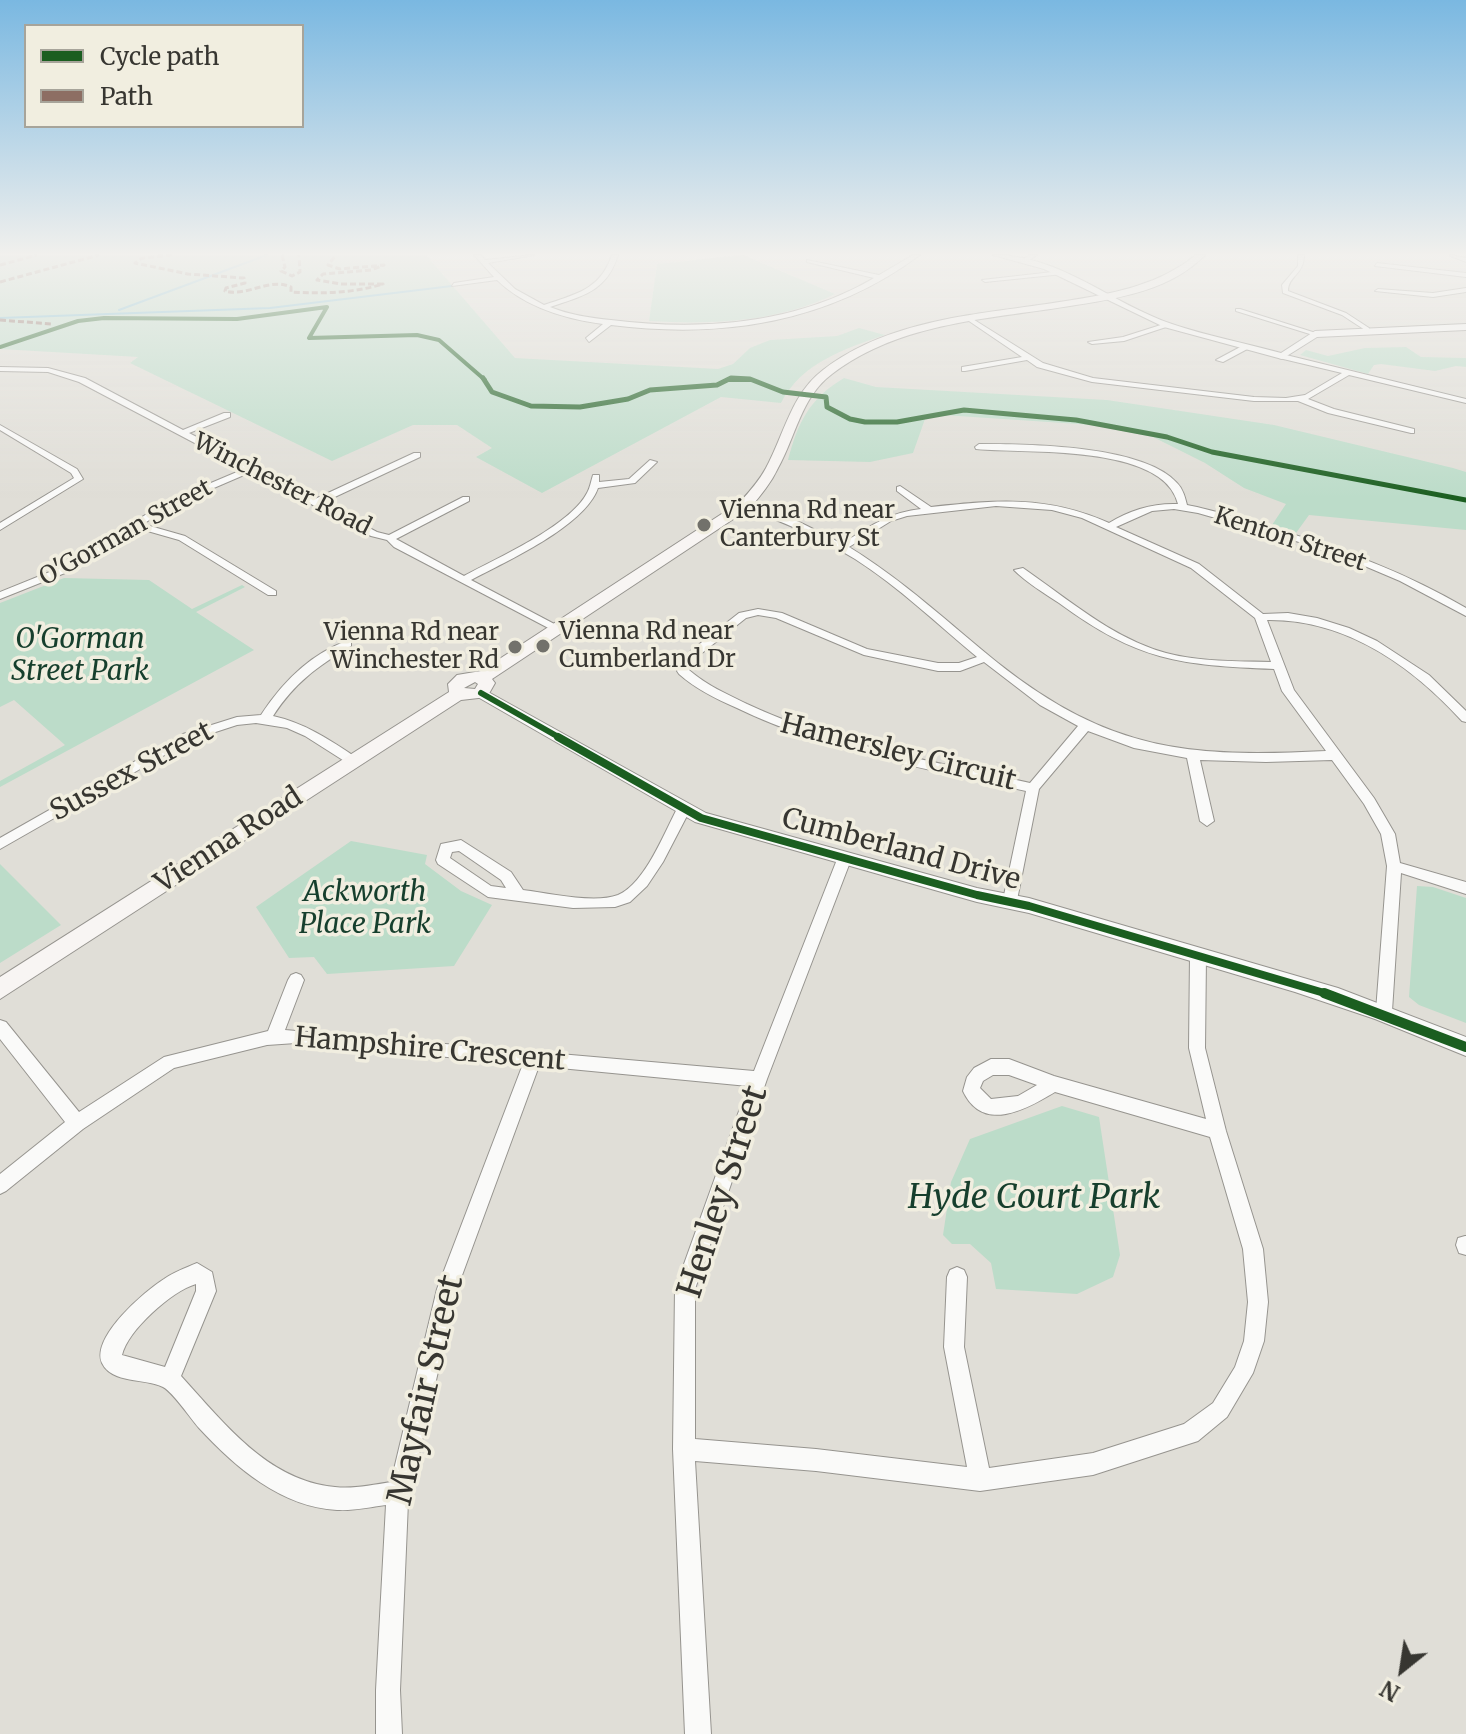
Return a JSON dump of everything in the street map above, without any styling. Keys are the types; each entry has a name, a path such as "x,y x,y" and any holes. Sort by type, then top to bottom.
{"main road":[{"path":"482,685 556,629 745,505 769,476 804,394 838,364 900,336"},
{"name":"Vienna Road","path":"0,989 458,694 471,696 482,685"}],"street":[{"path":"589,340 594,336"},
{"path":"994,336 1053,371 1092,380 1254,399 1307,397 1347,373"},
{"path":"1092,342 1133,336"},
{"path":"1207,336 1466,401"},
{"path":"1282,356 1312,336"},
{"path":"1220,360 1247,347"},
{"path":"965,369 1027,358"},
{"name":"Winchester Road","path":"0,369 48,370 72,375 374,534 390,538 397,545 556,629"},
{"path":"1298,398 1331,411 1411,431"},
{"path":"182,433 227,415"},
{"path":"0,427 74,471 79,479 0,527"},
{"path":"979,447 1096,455 1138,464 1170,481 1180,491 1183,507"},
{"path":"314,503 417,455"},
{"path":"464,580 571,518 593,496 596,481 632,481 653,462"},
{"name":"O'Gorman Street","path":"0,596 66,569 186,496 251,469"},
{"path":"900,489 929,510"},
{"path":"390,538 466,499"},
{"path":"843,547 888,519 929,510 1021,503 1052,507 1109,527 1195,566 1260,617 1288,691 1369,801 1388,834 1394,866 1384,1011"},
{"path":"745,505 843,547 889,578 1048,704 1086,725 1145,746 1193,757 1240,760 1336,755"},
{"name":"Kenton Street","path":"1109,527 1133,512 1148,508 1183,507 1343,556 1449,602 1466,613"},
{"path":"135,525 182,538 272,593"},
{"path":"1019,570 1128,642 1160,655 1189,661 1279,666"},
{"path":"1449,602 1466,597"},
{"name":"Hamersley Circuit","path":"987,657 960,667 938,667 864,652 778,615 758,612 743,615 687,659 683,671 693,681 764,718 808,734 1033,788"},
{"path":"1260,617 1312,619 1350,630 1412,669 1466,718"},
{"path":"266,717 286,685 300,671 347,644"},
{"name":"Cumberland Drive","path":"482,685 510,707 683,810 727,826 977,895 1010,900 1326,991 1384,1011 1466,1047"},
{"name":"Sussex Street","path":"0,844 187,737 217,725 266,717 305,728 353,761"},
{"path":"1010,900 1033,788 1086,725"},
{"path":"1193,757 1207,821"},
{"path":"519,895 506,876 461,845 450,846 443,852 443,860 488,891 519,895 602,903 624,898 640,885 683,810"},
{"name":"Henley Street","path":"698,1734 684,1449 685,1289 759,1079 845,857"},
{"path":"1394,866 1466,888"},
{"path":"684,1449 816,1460 980,1480 1093,1464 1190,1433 1220,1410 1243,1373 1254,1341 1258,1302 1253,1249 1217,1131 1197,1048 1198,956"},
{"path":"274,1037 296,980"},
{"path":"0,1027 77,1123"},
{"name":"Hampshire Crescent","path":"0,1185 77,1123 170,1062 274,1037 296,1036 759,1079"},
{"name":"Mayfair Street","path":"389,1734 388,1690 399,1492 447,1289 533,1059"},
{"path":"1054,1084 1217,1131"},
{"path":"170,1379 206,1291 205,1279 197,1273 171,1282 119,1334 110,1352 111,1359 119,1366 170,1379 247,1463 280,1482 332,1498 399,1492"},
{"path":"957,1277 954,1347 980,1480"}],"green space":[{"path":"0,336 496,336 515,358 718,369 733,364 750,348 770,340 882,336 855,345 812,367 800,377 781,403 721,397 542,493 476,457 492,448 457,425 413,425 332,461 130,363 138,357 0,349"},
{"path":"1406,347 1421,357 1466,358 1466,367 1435,371 1381,364 1374,365 1368,374 1300,355 1306,350 1328,356 1365,348"},
{"path":"844,378 876,387 1107,400 1274,425 1453,468 1466,472 1466,530 1309,515 1296,533 1272,525 1286,504 1244,488 1205,463 1153,437 1093,425 943,415 925,419 913,453 870,462 788,460 807,413 822,394"},
{"name":"O'Gorman Street Park","path":"64,578 149,580 192,609 242,585 245,587 196,612 254,650 0,787 0,781 65,745 14,700 0,707 0,603"},
{"name":"Ackworth Place Park","path":"351,841 427,855 425,864 461,891 492,905 454,966 327,974 314,957 289,958 256,907"},
{"path":"0,864 61,925 0,963"},
{"path":"1417,886 1433,887 1466,898 1466,1023 1419,1005 1409,997"},
{"name":"Hyde Court Park","path":"1062,1106 1099,1117 1120,1255 1113,1277 1077,1294 996,1289 991,1263 970,1244 952,1244 943,1235 951,1182 970,1139"}],"cycle path":[{"path":"0,347 33,336"},
{"path":"310,336 309,338 384,336"},
{"path":"421,336 439,340 484,379 492,392 531,406 580,407 628,399 650,390 717,385 731,378 750,379 783,392 826,397 827,407 850,419 865,422 897,422 964,410 1076,420 1167,437 1212,452 1466,500"},
{"path":"481,693 701,818 977,895 1029,906 1295,983 1381,1012 1466,1047"}],"place":[{"name":"Vienna Rd near Canterbury St","path":"704,525"},
{"name":"Vienna Rd near Cumberland Dr","path":"543,646"},
{"name":"Vienna Rd near Winchester Rd","path":"515,647"}]}
